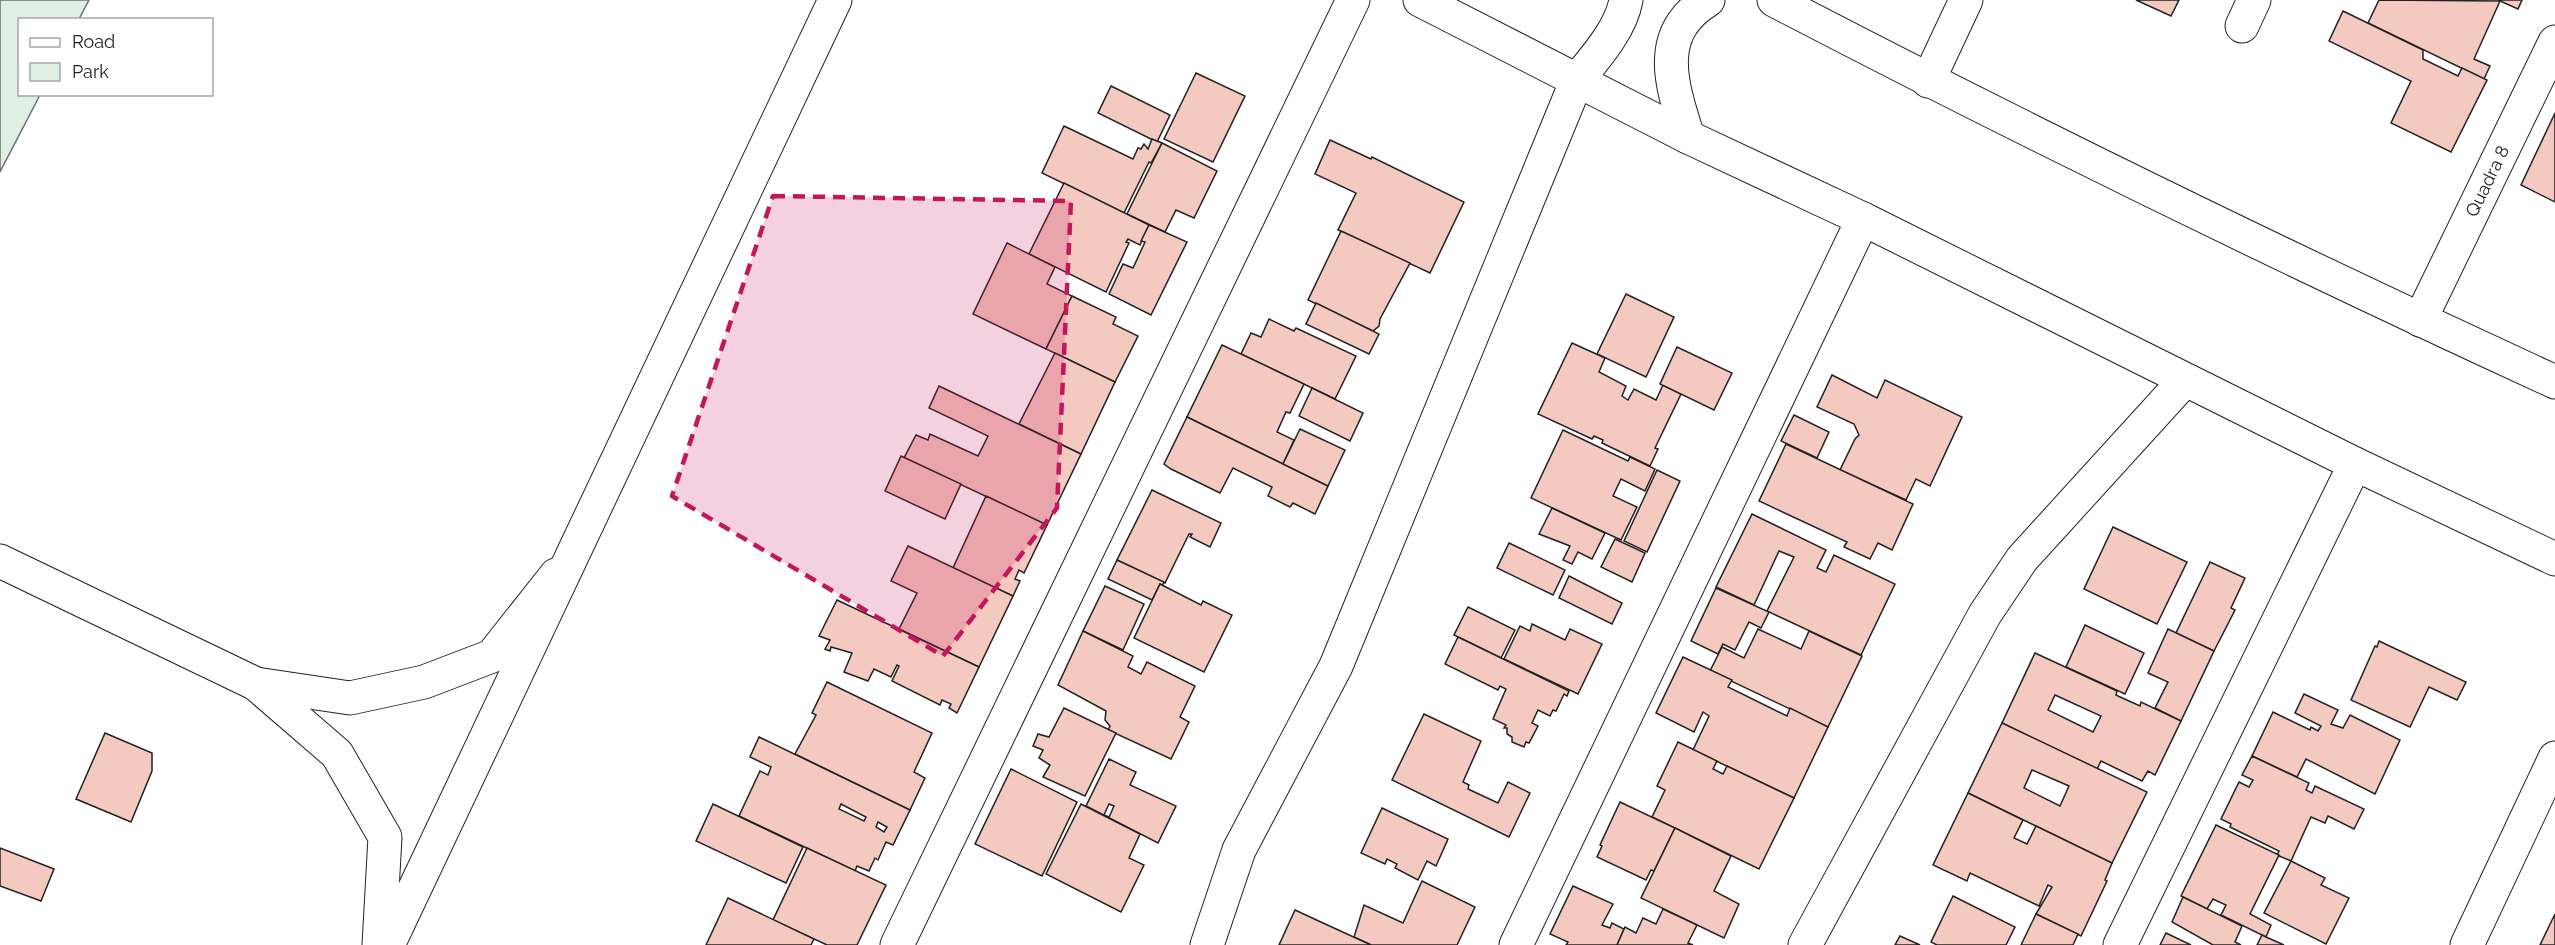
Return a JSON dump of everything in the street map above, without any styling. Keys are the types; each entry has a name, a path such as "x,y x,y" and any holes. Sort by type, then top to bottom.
{"main road":[{"path":"388,945 835,0"},
{"path":"897,945 1353,0"},
{"path":"1420,0 1688,137 1863,219 2355,464 2555,559"},
{"path":"1207,945 1239,849 1336,666 1577,80 1608,38 1624,9 1626,0"},
{"path":"1688,137 1671,82 1672,48 1686,15 1708,0"},
{"path":"1774,0 1928,81 2420,320 2555,382"},
{"path":"1928,81 1966,0"},
{"name":"Quadra 8","path":"2420,320 2555,42"},
{"path":"1516,945 1863,219"},
{"path":"1805,945 1985,614 2022,560 2185,380"},
{"path":"2120,945 2355,464"},
{"path":"256,684 350,698 424,682 492,656 574,552"},
{"path":"0,561 256,684 337,754 385,837 379,945"},
{"path":"2467,945 2555,758"}],"highlighted area":[{"path":"773,196 1071,201 1057,508 943,656 672,496"}],"green space":[{"path":"0,0 89,0 80,18 18,18 18,96 39,96 0,172"}],"building":[{"path":"2136,0 2179,0 2171,16"},
{"path":"2379,0 2500,1 2474,59 2490,66 2484,79 2368,23"},
{"path":"2498,0 2522,0 2518,9"},
{"path":"2343,11 2423,50 2423,59 2458,76 2462,68 2487,80 2451,152 2391,123 2411,81 2329,41"},
{"path":"1196,73 1245,96 1213,162 1164,139"},
{"path":"1111,86 1170,115 1157,142 1098,113"},
{"path":"2555,113 2555,202 2521,185"},
{"path":"1064,126 1133,159 1138,148 1141,149 1144,144 1148,149 1152,139 1162,143 1151,163 1149,162 1124,213 1042,173"},
{"path":"1330,140 1371,159 1372,157 1464,202 1430,273 1338,230 1356,193 1315,174"},
{"path":"1162,143 1217,171 1194,218 1176,210 1165,232 1127,214"},
{"path":"1064,183 1149,225 1140,245 1128,239 1126,242 1129,243 1106,292 1029,254"},
{"path":"1149,225 1187,242 1151,315 1109,294 1123,264 1133,268 1145,242 1141,241"},
{"path":"1341,231 1410,263 1380,319 1379,326 1373,331 1308,300"},
{"path":"1007,243 1055,267 1047,284 1072,296 1046,349 973,314"},
{"path":"1626,294 1674,317 1646,377 1597,354"},
{"path":"1072,296 1116,317 1113,324 1138,336 1115,382 1046,349"},
{"path":"1316,303 1379,334 1369,354 1306,324"},
{"path":"1269,319 1294,331 1296,328 1356,356 1335,399 1241,354 1251,333 1261,337"},
{"path":"1572,343 1605,358 1599,372 1626,386 1622,396 1628,400 1634,389 1656,400 1663,385 1681,394 1655,448 1658,449 1650,466 1602,443 1603,440 1594,436 1592,439 1538,414"},
{"path":"1222,345 1304,384 1290,413 1286,412 1277,432 1294,440 1283,464 1187,417"},
{"path":"1677,347 1732,373 1714,410 1660,384"},
{"path":"1055,353 1115,382 1081,454 1019,424"},
{"path":"1832,375 1877,398 1885,380 1962,417 1930,486 1916,479 1906,500 1840,470 1859,435 1854,424 1817,407"},
{"path":"939,386 1081,454 1047,525 904,458 916,435 928,440 930,434 978,456 988,436 929,408"},
{"path":"1312,388 1363,413 1350,441 1299,416"},
{"path":"1794,415 1829,432 1817,458 1781,441"},
{"path":"1187,417 1328,486 1315,514 1293,503 1290,507 1268,496 1272,487 1233,468 1220,493 1164,464"},
{"path":"1300,429 1345,450 1328,486 1283,464"},
{"path":"1563,430 1628,461 1630,457 1655,469 1645,491 1621,479 1613,496 1637,507 1621,540 1531,498"},
{"path":"1786,444 1913,504 1892,550 1878,543 1870,559 1844,547 1847,542 1759,501"},
{"path":"901,456 961,484 945,519 885,491"},
{"path":"1657,470 1680,481 1647,552 1624,541"},
{"path":"1152,490 1221,523 1210,547 1190,537 1192,534 1189,534 1165,583 1117,560"},
{"path":"986,496 1047,525 1024,573 1019,570 1015,579 1020,581 1013,596 953,568"},
{"path":"1552,508 1605,533 1592,559 1578,552 1572,564 1563,560 1570,546 1539,534"},
{"path":"1752,514 1826,550 1817,568 1826,572 1834,555 1895,584 1861,655 1767,611 1794,557 1779,551 1754,605 1716,587"},
{"path":"2113,527 2187,562 2157,624 2084,589"},
{"path":"1615,539 1645,553 1632,582 1601,567"},
{"path":"1509,543 1565,570 1553,595 1497,568"},
{"path":"908,546 1013,596 979,667 899,629 917,593 891,581"},
{"path":"1117,560 1164,582 1162,586 1160,584 1152,600 1108,579"},
{"path":"2210,562 2245,578 2231,608 2235,610 2214,651 2176,633"},
{"path":"1569,576 1622,603 1612,624 1559,598"},
{"path":"1160,584 1201,605 1203,601 1232,615 1204,672 1134,638"},
{"path":"1105,586 1144,604 1123,650 1083,631"},
{"path":"1716,588 1769,612 1761,628 1749,622 1735,650 1723,644 1718,654 1691,641"},
{"path":"837,600 979,667 957,713 949,708 951,704 942,700 940,705 892,681 899,666 897,665 891,677 874,669 868,681 844,672 852,653 831,647 830,651 825,649 830,640 819,636"},
{"path":"1468,607 1515,630 1501,658 1454,635"},
{"path":"1532,624 1565,640 1570,629 1602,644 1578,694 1504,659 1520,626 1530,631"},
{"path":"2085,625 2144,653 2125,694 2066,667"},
{"path":"1758,629 1801,649 1809,631 1862,656 1828,727 1710,671 1722,647 1744,658"},
{"path":"2168,629 2214,651 2181,721 2155,708 2168,682 2148,673"},
{"path":"1083,631 1133,656 1128,667 1141,674 1147,662 1195,686 1180,717 1189,722 1171,759 1108,730 1110,726 1105,720 1106,711 1058,685"},
{"path":"1458,637 1569,691 1567,696 1564,694 1556,711 1553,710 1550,716 1538,710 1532,723 1538,726 1529,743 1526,742 1524,747 1512,742 1512,737 1507,734 1507,728 1504,728 1506,725 1493,719 1506,689 1500,686 1498,690 1445,664"},
{"path":"2379,641 2466,682 2457,700 2429,687 2410,727 2351,700"},
{"path":"2035,653 2117,691 2118,696 2140,706 2141,702 2181,721 2155,775 2148,771 2142,781 2101,761 2097,769 2002,723","holes":["2055,695 2101,716 2093,732 2048,710"]},
{"path":"1683,657 1732,680 1728,687 1787,716 1790,708 1828,727 1794,798 1693,750 1709,716 1703,712 1694,732 1656,713"},
{"path":"827,682 932,733 914,772 925,778 910,810 795,754 816,715 812,713"},
{"path":"2304,694 2338,710 2331,724 2343,728 2350,715 2400,740 2375,794 2306,759 2297,777 2252,756 2273,712 2310,730 2311,727 2318,731 2321,726 2295,713"},
{"path":"1064,708 1116,733 1085,796 1043,777 1050,765 1039,758 1043,750 1033,746 1038,734 1049,737"},
{"path":"1424,714 1481,741 1463,782 1469,785 1468,789 1498,803 1508,782 1530,793 1509,837 1392,780"},
{"path":"2002,723 2147,792 2112,863 1968,793","holes":["2032,770 2069,786 2060,806 2024,788"]},
{"path":"105,733 152,753 152,771 131,822 76,799"},
{"path":"759,737 910,810 893,845 886,842 878,860 875,858 869,871 857,866 855,871 739,816 760,771 768,775 771,767 750,757","holes":["841,804 866,817 864,821 839,809","878,822 887,827 884,832 876,827"]},
{"path":"1678,742 1717,761 1713,769 1723,774 1727,766 1794,798 1759,869 1652,817 1665,790 1657,786"},
{"path":"2252,756 2309,783 2306,790 2312,793 2315,786 2364,809 2354,829 2328,816 2325,823 2311,817 2291,861 2277,855 2279,851 2230,827 2231,824 2221,819 2239,782 2249,787 2253,780 2242,775"},
{"path":"1109,759 1136,772 1130,785 1176,806 1158,843 1086,806","holes":["1109,804 1114,806 1109,817 1104,815"]},
{"path":"1011,769 1077,802 1042,876 975,844"},
{"path":"1968,793 2023,820 2014,838 2027,844 2036,826 2112,863 2105,880 2107,881 2081,936 2036,914 2052,887 2048,885 2039,906 1970,873 1967,881 1933,865"},
{"path":"1620,802 1675,828 1654,871 1651,870 1646,880 1597,857 1602,846 1600,845"},
{"path":"713,804 803,847 786,883 696,841"},
{"path":"1081,804 1140,834 1129,858 1144,865 1121,912 1046,874"},
{"path":"1382,808 1448,839 1436,866 1427,861 1418,880 1395,868 1397,864 1387,859 1385,864 1361,853"},
{"path":"2216,825 2279,855 2250,914 2271,925 2266,937 2221,915 2226,905 2213,899 2207,909 2181,896"},
{"path":"1675,828 1731,856 1714,891 1739,904 1724,938 1641,898"},
{"path":"0,848 54,869 41,901 0,886"},
{"path":"807,848 886,885 857,945 827,945 773,920"},
{"path":"2291,861 2325,878 2321,885 2349,898 2326,944 2264,913"},
{"path":"1422,881 1475,907 1457,945 1371,945 1354,937 1364,905 1403,923"},
{"path":"1573,886 1613,904 1602,925 1610,928 1612,923 1624,929 1617,945 1566,945 1568,942 1550,934"},
{"path":"1953,896 2015,927 2006,945 1937,945 1931,942"},
{"path":"2183,897 2242,926 2235,942 2241,945 2213,945 2172,922"},
{"path":"728,898 814,939 811,945 706,945"},
{"path":"1663,909 1697,925 1688,943 1693,945 1617,945 1625,927 1636,933 1643,918 1656,924"},
{"path":"1295,910 1323,923 1371,945 1279,945"},
{"path":"2036,914 2078,934 2073,945 2021,945"},
{"path":"2555,914 2555,945 2540,945 2553,918"},
{"path":"2166,933 2191,945 2160,945"},
{"path":"2262,935 2266,937 2284,945 2257,945"},
{"path":"1900,936 1920,945 1895,945"}]}
